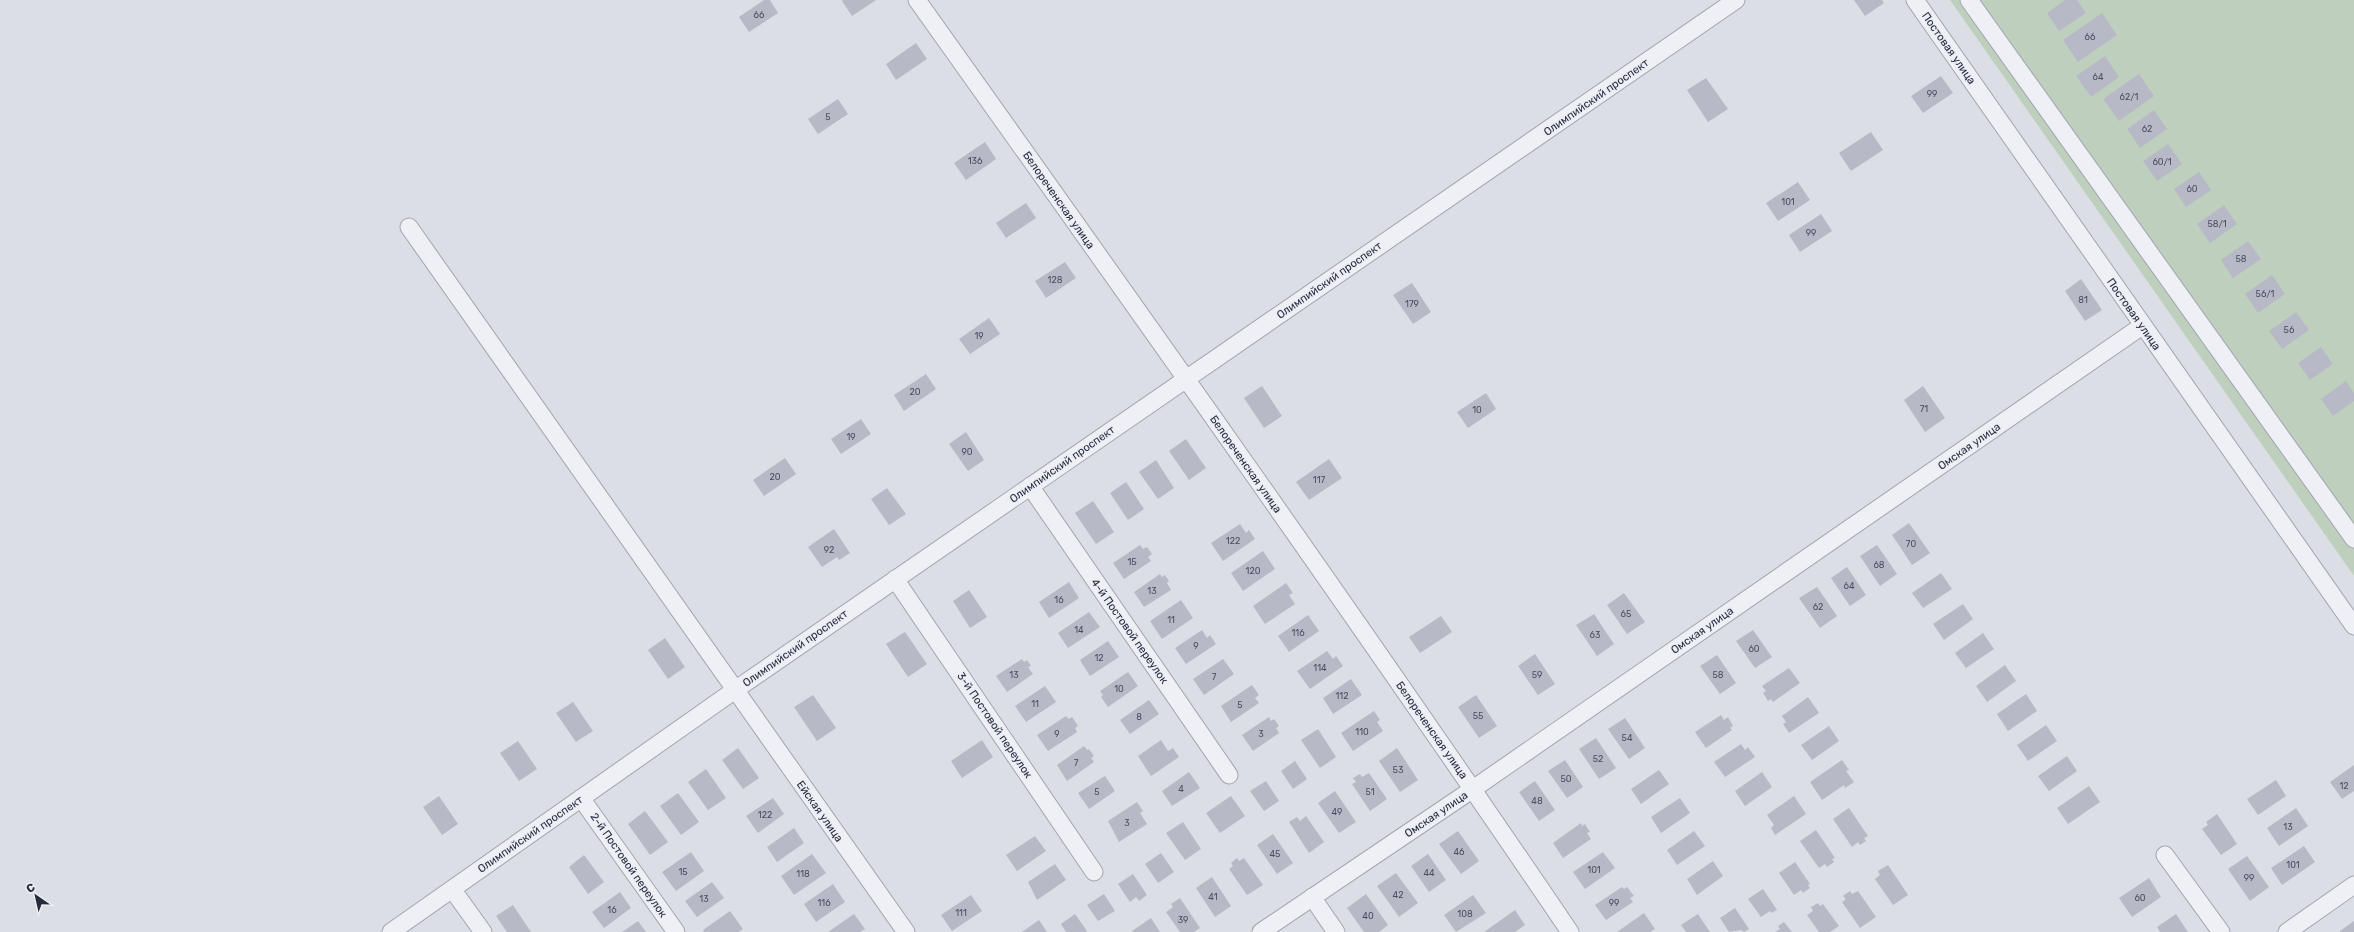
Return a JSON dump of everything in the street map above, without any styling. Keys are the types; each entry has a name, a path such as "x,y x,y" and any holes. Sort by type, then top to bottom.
{"street":[{"name":"Белореченская улица","path":"917,0 1186,379 1473,789 1570,932"},
{"name":"Олимпийский проспект","path":"391,932 895,579 1736,0"},
{"name":"Постовая улица","path":"1915,0 2142,326 2354,626"},
{"path":"1969,0 2354,538"},
{"name":"Ейская улица","path":"409,227 906,932"},
{"name":"Омская улица","path":"1261,932 1473,789 2142,326"},
{"name":"4-й Постовой переулок","path":"1030,486 1229,775"},
{"name":"3-й Постовой переулок","path":"895,579 1094,872"},
{"name":"2-й Постовой переулок","path":"581,798 676,932"},
{"path":"2165,855 2221,932"},
{"path":"2287,932 2354,885"},
{"path":"452,889 483,932"},
{"path":"1312,897 1336,932"}],"green space":[{"path":"1950,0 2354,0 2354,576"}],"building":[{"path":"764,0 770,0 778,13 749,32 739,17"},
{"path":"876,0 852,16 842,1"},
{"path":"1854,0 1882,0 1884,3 1865,16"},
{"path":"2065,0 2077,0 2086,13 2059,31 2047,13"},
{"path":"2102,13 2117,35 2078,62 2063,40"},
{"path":"916,43 927,59 896,80 886,64"},
{"path":"2105,56 2119,77 2091,97 2076,76"},
{"path":"2139,74 2154,96 2119,121 2103,99"},
{"path":"1941,76 1953,93 1923,113 1911,96"},
{"path":"1706,78 1728,109 1708,122 1687,90"},
{"path":"838,99 848,114 818,134 808,119"},
{"path":"2154,110 2167,129 2140,148 2127,129"},
{"path":"1871,132 1883,150 1851,171 1839,153"},
{"path":"985,142 996,159 966,180 954,163"},
{"path":"2168,144 2182,164 2157,181 2143,161"},
{"path":"2199,172 2211,190 2186,207 2174,189"},
{"path":"1798,182 1810,200 1778,221 1766,203"},
{"path":"1026,203 1036,218 1006,238 996,223"},
{"path":"2224,205 2237,224 2210,243 2197,224"},
{"path":"1821,214 1832,231 1800,252 1789,235"},
{"path":"2248,241 2261,259 2233,278 2221,260"},
{"path":"1065,262 1076,278 1046,298 1035,281"},
{"path":"2272,275 2285,294 2258,313 2245,294"},
{"path":"2081,279 2102,310 2085,321 2065,291"},
{"path":"1412,283 1431,312 1413,324 1393,295"},
{"path":"2296,312 2309,330 2282,349 2269,331"},
{"path":"989,318 1000,334 970,354 959,339"},
{"path":"2321,347 2333,364 2310,380 2298,363"},
{"path":"926,374 936,389 904,411 894,395"},
{"path":"2346,381 2354,393 2354,401 2333,416 2321,399"},
{"path":"1262,386 1282,416 1264,428 1244,398"},
{"path":"1923,386 1945,418 1925,432 1904,400"},
{"path":"1486,393 1496,409 1468,428 1457,412"},
{"path":"861,419 871,434 841,454 831,439"},
{"path":"966,432 984,460 968,471 949,444"},
{"path":"1186,439 1206,468 1189,480 1169,451"},
{"path":"785,458 796,474 764,496 753,480"},
{"path":"1329,459 1342,478 1309,500 1296,482"},
{"path":"1156,460 1174,488 1158,499 1139,472"},
{"path":"1126,482 1144,509 1128,520 1110,493"},
{"path":"887,488 906,514 889,525 871,499"},
{"path":"1093,501 1114,532 1096,544 1075,513"},
{"path":"1909,523 1930,553 1912,565 1892,535"},
{"path":"1240,524 1246,533 1249,530 1255,539 1223,561 1211,543"},
{"path":"834,529 850,553 839,560 837,557 822,567 808,547"},
{"path":"1140,545 1143,549 1147,547 1152,554 1148,557 1151,561 1124,579 1113,563"},
{"path":"1877,545 1897,574 1880,586 1860,556"},
{"path":"1263,551 1275,569 1243,591 1231,573"},
{"path":"1847,567 1866,595 1850,606 1831,578"},
{"path":"1941,573 1952,589 1923,608 1912,593"},
{"path":"1160,574 1162,577 1165,575 1169,581 1167,583 1171,590 1144,607 1134,592"},
{"path":"1069,582 1079,598 1049,618 1039,602"},
{"path":"1286,583 1293,593 1289,595 1295,604 1265,624 1253,606"},
{"path":"1817,587 1837,616 1820,628 1799,598"},
{"path":"969,590 987,617 970,628 953,601"},
{"path":"1624,593 1645,622 1627,634 1607,605"},
{"path":"1181,600 1193,618 1162,639 1150,621"},
{"path":"1963,604 1973,619 1944,640 1933,624"},
{"path":"1089,612 1100,627 1068,648 1058,633"},
{"path":"1594,614 1614,644 1597,656 1576,625"},
{"path":"1308,615 1319,631 1289,652 1278,636"},
{"path":"1441,616 1452,632 1420,653 1409,637"},
{"path":"1202,630 1207,638 1210,635 1216,644 1186,664 1175,648"},
{"path":"1753,630 1772,657 1755,668 1736,641"},
{"path":"905,632 927,664 908,677 886,644"},
{"path":"1983,633 1994,649 1966,668 1955,653"},
{"path":"665,638 685,667 668,679 648,650"},
{"path":"1108,641 1119,657 1090,676 1080,660"},
{"path":"1327,651 1333,659 1336,656 1343,666 1310,689 1297,671"},
{"path":"1535,654 1555,684 1538,695 1518,666"},
{"path":"1717,655 1736,683 1720,694 1700,666"},
{"path":"1022,659 1024,662 1027,660 1031,666 1028,667 1033,674 1007,692 996,676"},
{"path":"1223,659 1234,674 1204,695 1193,679"},
{"path":"2005,665 2016,681 1987,702 1976,686"},
{"path":"1789,668 1800,683 1773,702 1771,699 1768,701 1763,693 1766,691 1762,686"},
{"path":"1128,672 1138,686 1108,707 1101,697 1103,695 1100,691"},
{"path":"1351,679 1362,695 1333,714 1323,698"},
{"path":"1252,685 1259,695 1255,698 1259,703 1231,722 1221,706"},
{"path":"1045,686 1056,702 1026,722 1015,706"},
{"path":"2026,694 2037,711 2008,731 1997,714"},
{"path":"813,695 836,728 817,741 794,707"},
{"path":"1476,695 1497,726 1479,738 1458,707"},
{"path":"1808,697 1819,713 1789,733 1783,724 1786,722 1782,716"},
{"path":"1149,700 1159,714 1130,734 1120,720"},
{"path":"573,702 593,731 576,742 556,713"},
{"path":"1374,711 1380,720 1377,722 1383,731 1353,751 1341,733"},
{"path":"1721,715 1724,720 1728,717 1733,726 1730,728 1732,730 1706,748 1695,732"},
{"path":"1066,716 1069,719 1072,717 1078,726 1075,728 1077,732 1048,751 1037,735"},
{"path":"1269,717 1271,721 1274,719 1279,726 1276,728 1279,733 1253,751 1242,735"},
{"path":"1625,718 1645,748 1629,759 1608,729"},
{"path":"2046,725 2057,741 2028,761 2017,745"},
{"path":"1829,726 1839,741 1812,760 1801,745"},
{"path":"1318,729 1336,757 1320,768 1301,740"},
{"path":"1596,738 1616,768 1599,779 1579,749"},
{"path":"982,740 993,757 962,778 951,761"},
{"path":"1161,740 1168,751 1173,748 1179,757 1151,776 1138,756"},
{"path":"518,741 537,769 519,781 500,753"},
{"path":"1741,744 1745,750 1748,747 1755,757 1725,777 1714,762"},
{"path":"1084,746 1087,750 1089,749 1094,756 1091,758 1094,762 1067,781 1057,765"},
{"path":"738,748 759,778 743,789 722,760"},
{"path":"1397,748 1418,780 1400,792 1379,761"},
{"path":"2067,756 2077,771 2049,791 2038,776"},
{"path":"1565,760 1583,787 1567,798 1548,771"},
{"path":"1842,760 1849,770 1846,771 1854,782 1845,788 1844,785 1822,800 1810,782"},
{"path":"1295,761 1307,779 1293,789 1281,771"},
{"path":"2354,765 2354,791 2342,799 2330,782"},
{"path":"706,769 726,798 708,810 688,782"},
{"path":"1659,770 1669,784 1641,804 1631,789"},
{"path":"1189,772 1200,788 1172,806 1162,791"},
{"path":"1762,772 1772,787 1745,806 1735,791"},
{"path":"1369,773 1387,799 1370,811 1352,784 1356,782 1353,778 1360,774 1362,777"},
{"path":"1105,776 1115,791 1089,809 1078,793"},
{"path":"2276,780 2286,796 2258,815 2247,799"},
{"path":"1266,781 1279,801 1264,811 1250,791"},
{"path":"1535,781 1555,810 1539,821 1519,792"},
{"path":"2089,786 2100,802 2068,824 2057,808"},
{"path":"1335,791 1356,822 1339,833 1318,803"},
{"path":"678,793 699,822 681,835 660,806"},
{"path":"439,796 458,824 442,835 423,807"},
{"path":"1231,796 1245,816 1220,833 1206,813"},
{"path":"1794,796 1806,814 1775,835 1771,828 1774,825 1767,815"},
{"path":"773,798 784,814 758,833 746,816"},
{"path":"1680,798 1690,813 1661,833 1651,817"},
{"path":"1137,802 1143,811 1140,813 1147,824 1119,842 1108,821"},
{"path":"1849,808 1868,836 1864,838 1866,841 1860,845 1858,842 1852,847 1833,819"},
{"path":"2296,808 2308,826 2279,846 2267,828"},
{"path":"645,811 668,842 650,855 628,824"},
{"path":"2217,814 2237,844 2221,855 2202,829 2208,825 2206,822"},
{"path":"1306,816 1324,842 1309,853 1289,822 1297,817 1300,821"},
{"path":"1183,822 1201,849 1185,860 1166,833"},
{"path":"1581,823 1582,826 1585,824 1590,832 1587,833 1591,839 1563,858 1553,843"},
{"path":"794,828 804,843 777,862 767,847"},
{"path":"1816,830 1835,858 1832,859 1834,862 1827,867 1825,864 1819,868 1800,841"},
{"path":"1458,831 1479,861 1461,874 1439,844"},
{"path":"1694,831 1705,846 1677,865 1667,850"},
{"path":"1273,834 1293,863 1277,874 1257,845"},
{"path":"1035,836 1046,851 1017,871 1006,855"},
{"path":"2304,846 2315,862 2282,885 2271,868"},
{"path":"691,852 704,871 676,891 662,872"},
{"path":"1603,852 1615,868 1585,889 1573,872"},
{"path":"1161,853 1174,872 1158,883 1145,864"},
{"path":"812,854 826,873 794,895 781,876"},
{"path":"1428,854 1446,880 1429,892 1411,866"},
{"path":"584,855 604,882 588,894 569,867"},
{"path":"2247,856 2269,887 2250,901 2228,869"},
{"path":"1237,858 1239,861 1244,858 1263,885 1247,895 1229,869 1233,866 1231,863"},
{"path":"1713,861 1723,876 1697,895 1687,879"},
{"path":"1795,862 1810,884 1808,885 1810,888 1803,893 1801,890 1794,895 1779,873"},
{"path":"1055,864 1066,880 1037,900 1028,882"},
{"path":"1888,865 1908,895 1893,905 1875,879 1880,875 1878,871"},
{"path":"1396,873 1418,903 1399,917 1377,886"},
{"path":"1133,874 1147,895 1139,901 1136,897 1130,902 1118,884"},
{"path":"1212,877 1231,906 1215,917 1196,888"},
{"path":"2149,878 2161,897 2132,917 2119,898"},
{"path":"712,882 724,898 697,917 685,901"},
{"path":"833,884 845,902 816,922 804,904"},
{"path":"1622,887 1624,889 1627,887 1634,896 1630,898 1633,902 1606,920 1595,905"},
{"path":"1763,889 1777,910 1771,913 1770,911 1761,917 1748,899"},
{"path":"1850,891 1852,894 1858,891 1876,917 1860,928 1842,902 1846,899 1843,896"},
{"path":"620,892 631,908 604,928 592,912"},
{"path":"1104,894 1115,911 1098,921 1087,905"},
{"path":"1366,894 1388,925 1379,932 1364,932 1347,908"},
{"path":"971,895 982,911 952,931 941,915"},
{"path":"1473,895 1486,913 1456,932 1444,915"},
{"path":"1180,898 1200,928 1194,932 1180,932 1166,912 1173,907 1171,904"},
{"path":"1818,903 1820,906 1823,904 1839,926 1830,932 1819,932 1807,915 1813,911 1811,907"},
{"path":"513,905 531,932 507,932 496,916"},
{"path":"1735,908 1749,929 1744,932 1741,930 1729,932 1720,918"},
{"path":"1515,910 1525,925 1515,932 1484,932"},
{"path":"730,911 743,929 739,932 704,932 703,930"},
{"path":"1644,913 1655,929 1650,932 1617,932"},
{"path":"854,914 865,929 860,932 828,932"},
{"path":"1075,914 1087,931 1086,932 1066,932 1061,924"},
{"path":"1698,914 1710,932 1686,932 1681,925"},
{"path":"2176,914 2188,932 2160,932 2157,927"},
{"path":"1151,918 1160,932 1132,931"},
{"path":"1039,920 1047,932 1022,932"},
{"path":"638,921 646,932 622,932"},
{"path":"2354,921 2354,932 2340,932 2340,931"},
{"path":"1784,922 1792,932 1775,932 1780,929 1778,926"}]}
